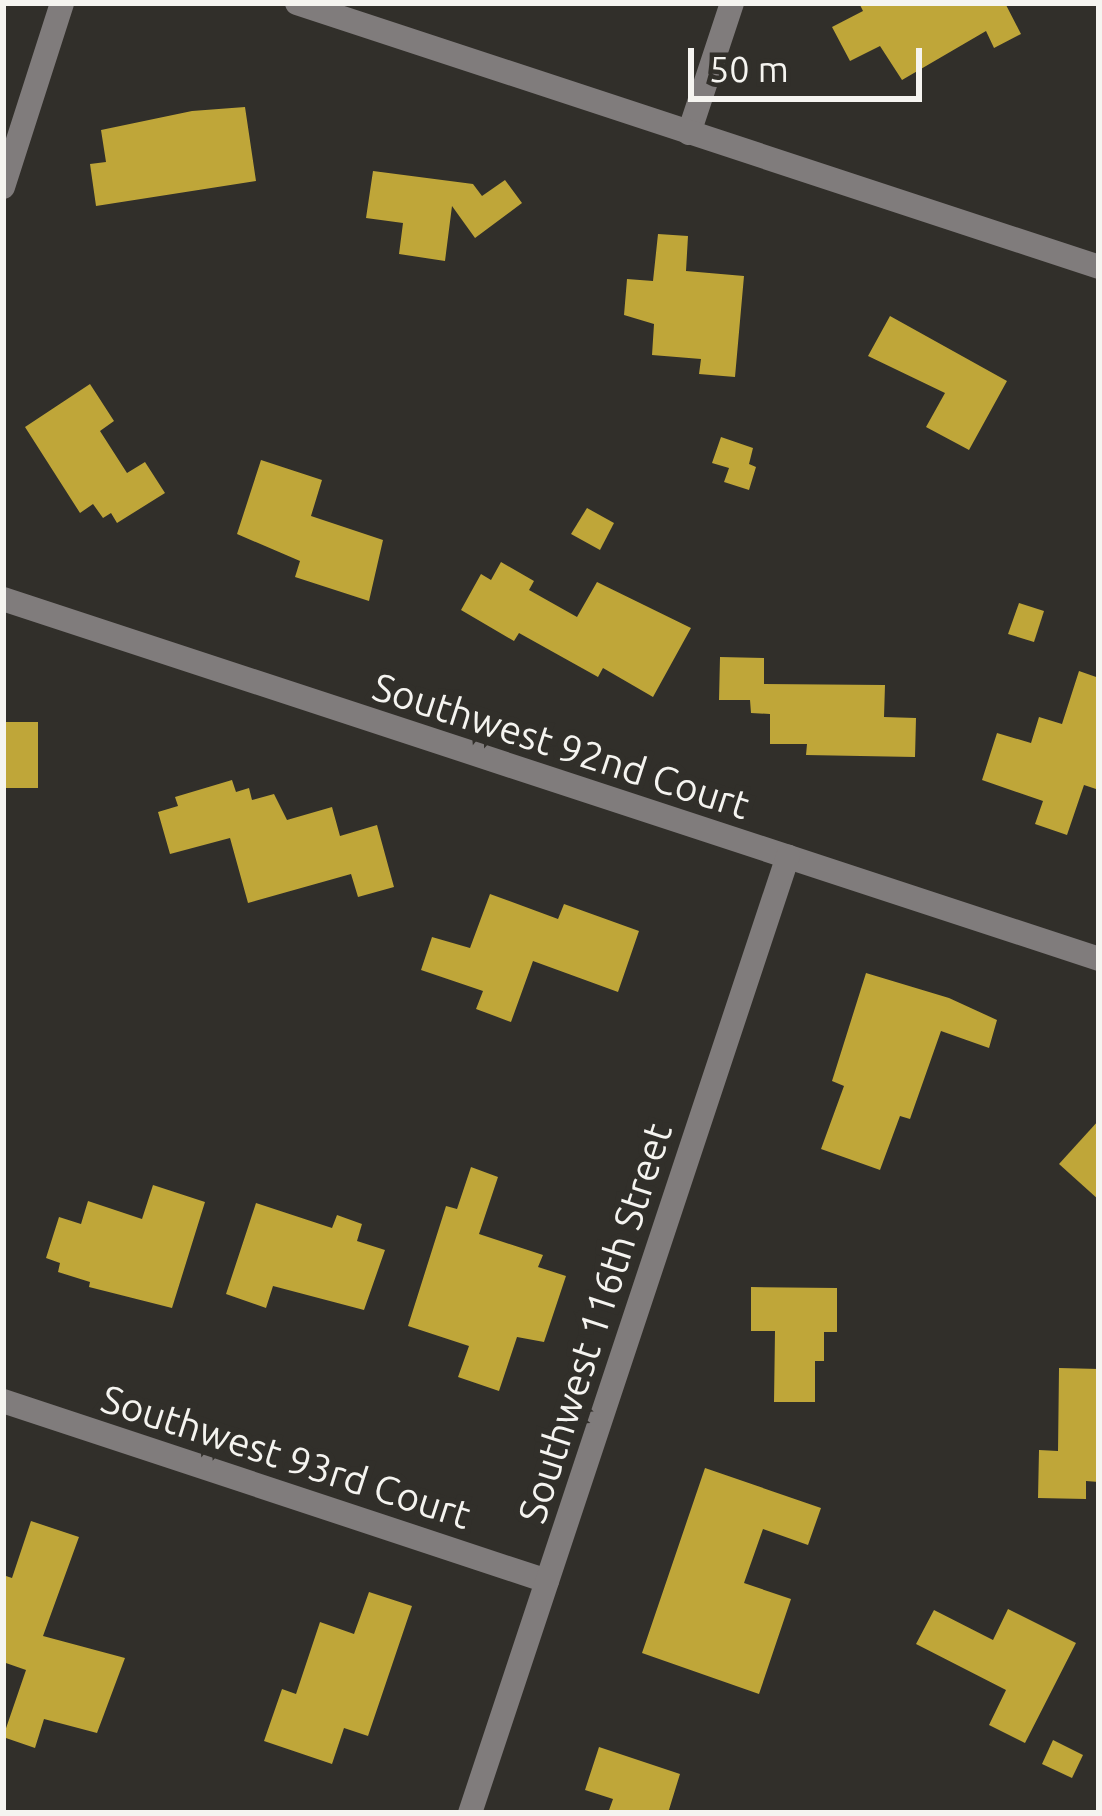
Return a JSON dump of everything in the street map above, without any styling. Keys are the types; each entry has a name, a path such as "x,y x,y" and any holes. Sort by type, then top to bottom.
{"street":[{"path":"3,188 62,3"},
{"path":"297,3 1099,267"},
{"path":"689,133 732,3"},
{"name":"Southwest 92nd Court","path":"3,599 407,736 1099,959"},
{"name":"Southwest 116th Street","path":"470,1813 788,856"},
{"name":"Southwest 93rd Court","path":"3,1401 547,1581"}],"building":[{"path":"859,3 1005,3 1021,34 994,48 986,31 902,80 880,46 850,61 832,27 863,11"},
{"path":"245,107 256,181 96,206 90,164 106,162 101,130 192,111"},
{"path":"373,171 473,184 482,196 505,180 522,203 475,238 452,206 445,261 399,254 403,223 366,218"},
{"path":"658,234 688,236 686,271 744,276 735,377 699,374 701,359 652,355 654,324 624,315 627,279 653,281"},
{"path":"890,316 1007,381 969,450 926,427 945,393 868,356"},
{"path":"90,384 114,421 100,431 127,473 145,462 165,493 117,523 111,513 103,518 93,504 80,513 25,427"},
{"path":"721,437 753,448 749,464 756,467 749,490 724,482 729,468 712,463"},
{"path":"261,460 322,480 311,516 383,540 369,601 295,577 300,561 237,534"},
{"path":"587,508 614,523 600,550 571,534"},
{"path":"501,562 534,581 529,590 577,617 597,582 691,628 653,697 603,668 598,677 519,633 514,641 461,610 481,574 491,580"},
{"path":"1019,603 1044,611 1034,642 1008,634"},
{"path":"720,657 764,658 764,684 885,685 884,717 916,718 915,757 806,755 807,744 770,744 770,714 751,713 750,700 719,700"},
{"path":"1079,671 1099,678 1099,790 1084,785 1067,835 1035,824 1043,801 982,780 997,733 1031,743 1039,717 1062,724"},
{"path":"3,722 38,722 38,788 3,788"},
{"path":"232,780 236,792 249,788 252,800 274,794 287,820 332,807 340,836 377,825 394,887 358,897 351,874 248,903 230,838 170,854 158,812 178,806 175,797"},
{"path":"490,894 558,919 564,904 639,931 618,992 533,961 511,1022 476,1009 483,991 421,970 432,937 470,948"},
{"path":"866,973 949,998 997,1020 989,1048 941,1031 910,1119 900,1116 880,1170 821,1149 844,1086 832,1081"},
{"path":"1099,1120 1099,1200 1059,1164"},
{"path":"471,1167 498,1177 479,1234 543,1255 538,1267 566,1276 544,1342 517,1337 499,1391 458,1377 469,1346 408,1326 446,1206 457,1209"},
{"path":"153,1185 205,1202 172,1308 89,1287 90,1282 58,1272 60,1263 46,1258 59,1217 81,1224 88,1201 142,1219"},
{"path":"256,1203 332,1228 337,1215 362,1224 357,1241 385,1250 364,1310 273,1286 266,1308 226,1294"},
{"path":"751,1287 837,1288 837,1332 824,1332 824,1361 815,1361 815,1402 774,1402 775,1331 751,1331"},
{"path":"1059,1368 1099,1369 1099,1482 1086,1481 1086,1499 1038,1498 1039,1450 1058,1451"},
{"path":"705,1468 821,1508 808,1545 763,1529 744,1583 791,1599 759,1694 642,1653"},
{"path":"31,1521 79,1537 43,1636 125,1658 97,1733 44,1719 35,1748 3,1737 26,1670 3,1662 3,1575 12,1578"},
{"path":"369,1592 412,1606 368,1736 344,1728 332,1764 264,1741 282,1689 296,1694 320,1622 354,1634"},
{"path":"1008,1609 1076,1643 1025,1743 989,1725 1006,1690 916,1644 934,1610 993,1640"},
{"path":"1053,1740 1083,1755 1072,1778 1042,1764"},
{"path":"599,1747 680,1774 668,1813 608,1813 613,1799 585,1790"}]}
